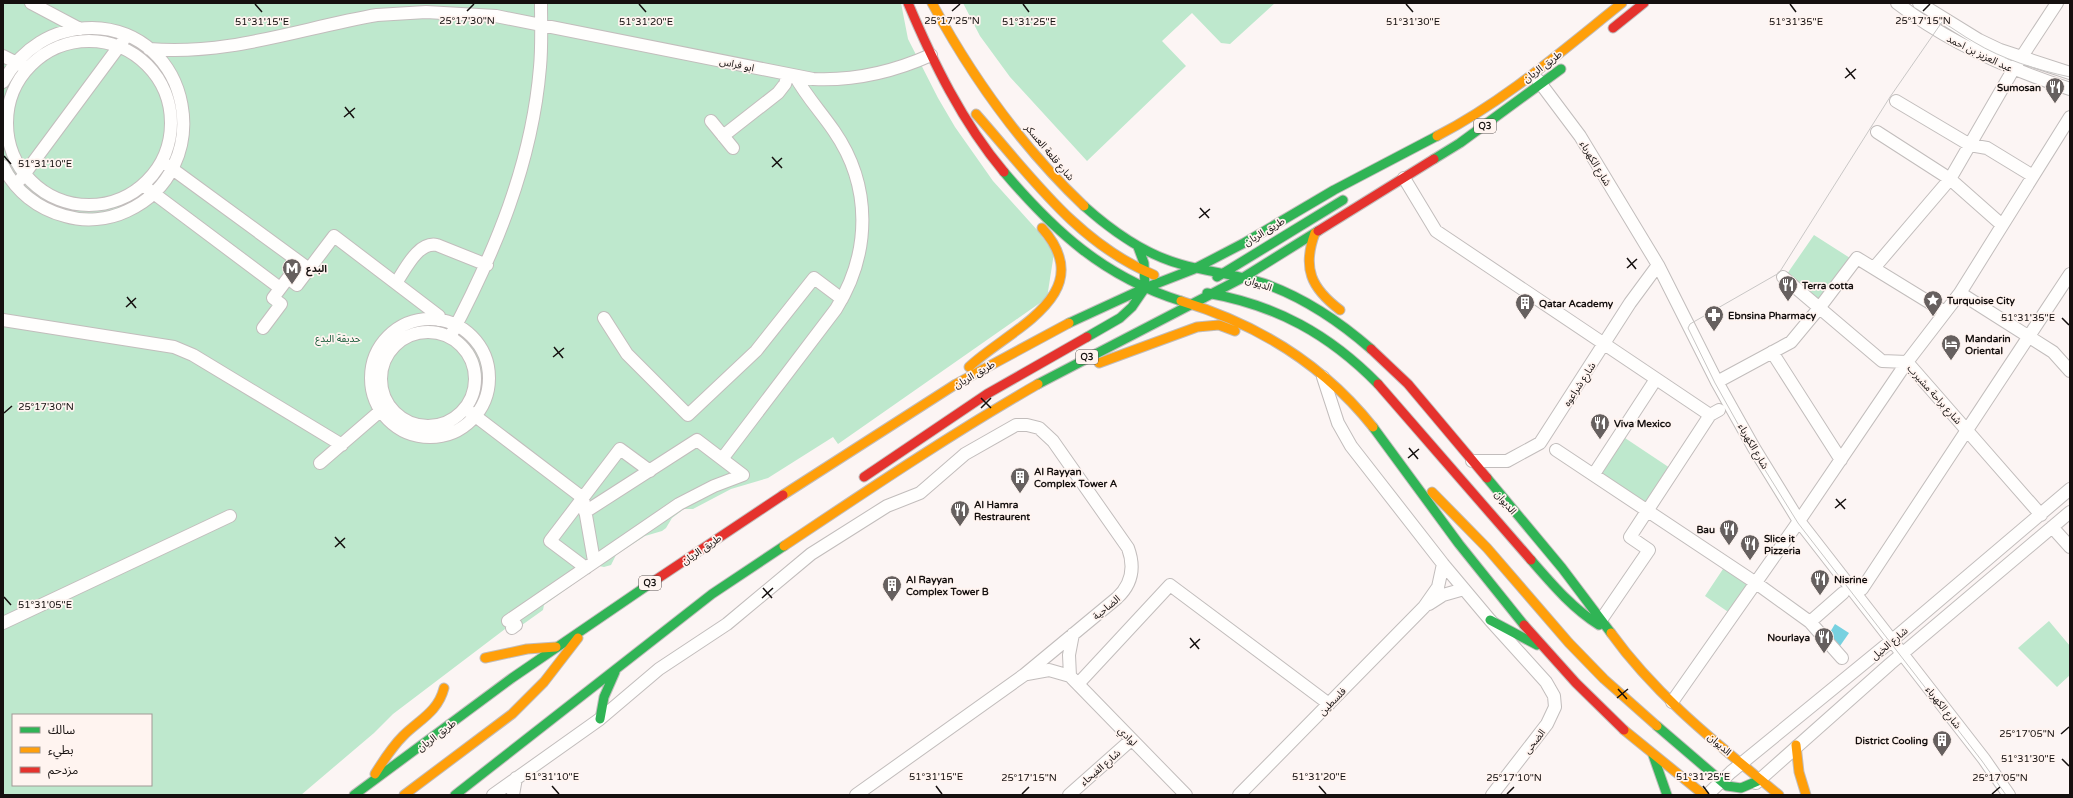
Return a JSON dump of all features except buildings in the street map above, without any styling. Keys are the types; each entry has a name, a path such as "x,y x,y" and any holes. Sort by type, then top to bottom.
{"main road":[{"path":"908,3 931,55 982,141 1008,176 1045,217 1070,241 1100,264 1145,288 1232,319 1292,351 1323,374 1367,419 1463,548 1546,650 1596,704 1652,753 1706,795 1725,790 1740,795"},
{"name":"شارع قلعة العسكر","path":"932,3 960,53 997,107 1077,200 1112,231 1138,247 1166,260 1194,269"},
{"name":"طريق الريان","path":"354,795 556,647 819,471 956,384 1027,344 1145,288 1194,269 1244,243 1334,190 1456,126 1533,74 1622,3"},
{"path":"1608,32 1644,3"},
{"name":"طريق الريان","path":"455,795 664,630 746,570 986,414 1065,369 1244,277 1460,143 1542,85 1571,61"},
{"path":"944,79 1069,220 1084,234 1116,256 1145,271 1181,286 1145,288"},
{"path":"1382,176 1392,168 1404,154"},
{"path":"1008,176 1010,190 1013,197"},
{"path":"1191,304 1197,292 1220,274 1352,194"},
{"path":"956,384 980,356 1043,311 1057,292 1062,270 1059,253 1052,238 1037,223"},
{"path":"1315,233 1309,256 1312,281 1325,300 1349,316"},
{"path":"857,481 987,394 1120,318 1132,307 1145,288 1145,271 1138,247"},
{"name":"الديوان","path":"1194,269 1244,277 1280,290 1319,309 1344,325 1374,350 1410,386 1568,576 1636,665 1672,702 1779,795"},
{"path":"1209,283 1244,277"},
{"path":"1197,292 1212,293 1243,300 1286,316 1324,337 1357,362 1385,391 1562,596 1583,615 1604,625"},
{"path":"1069,378 1105,360 1204,325 1226,327 1257,343 1277,350 1292,351"},
{"path":"1369,336 1374,350"},
{"path":"986,414 1004,411 1025,403"},
{"path":"1399,462 1462,521 1509,572 1569,643 1609,684 1720,781 1730,787 1737,788 1760,780"},
{"path":"746,570 789,532"},
{"path":"1490,620 1546,650"},
{"path":"404,795 512,714 544,682 587,626"},
{"path":"485,658 528,649 556,647"},
{"path":"600,719 607,687 618,667"},
{"path":"370,783 394,745 437,706 444,688"},
{"path":"1796,745 1799,772 1806,795"},
{"path":"1652,753 1667,795"},
{"path":"465,795 476,779"}],"street":[{"path":"31,3 80,29"},
{"path":"450,337 486,264 511,204 526,149 539,75 541,3"},
{"name":"عبد العزيز بن احمد","path":"1897,3 1959,44 2014,70 2070,89"},
{"name":"عبد العزيز بن احمد","path":"1919,3 1979,40 2000,50 2070,73"},
{"path":"1874,268 1950,179 2021,58 2057,3"},
{"name":"ابو فراس","path":"149,50 182,52 215,50 352,20 403,13 473,13 541,25 791,75 826,79 868,76 899,68 931,55"},
{"path":"3,82 16,62 25,53 45,39 56,34 80,29 104,29 127,36 149,50 167,69 179,92 182,105 184,131 178,157 173,169 154,194 144,202 121,214 108,217 83,219 64,216 46,210 25,195 16,186 4,169"},
{"path":"16,186 21,171 127,36"},
{"path":"97,42 119,47 134,55 147,66 154,74 166,94 169,105 171,128 168,144 162,161 142,185 122,198 111,202 87,206 58,200 42,191 21,171 8,137 7,116 16,86 27,69 44,55 64,45 97,42"},
{"path":"3,56 27,69"},
{"name":"شارع الكهرباء","path":"1533,74 1580,136 1658,265 1717,382 1754,448 1800,521 1984,759 2009,795"},
{"path":"722,459 842,300 856,270 860,254 863,221 860,193 854,169 842,144 825,118 791,75 778,93 723,136"},
{"path":"1896,101 1970,145 1987,148 2033,176"},
{"path":"1783,277 1882,361 1907,362 1960,293 2070,117"},
{"path":"711,121 734,148"},
{"path":"1877,132 1950,179 2002,225"},
{"path":"162,161 309,269"},
{"path":"4,169 21,171"},
{"path":"1404,178 1436,231 1656,379 1714,412 1630,537 1649,550 1604,625"},
{"path":"142,185 280,288"},
{"path":"263,328 281,304 273,298 280,288 288,278 297,285 334,236 439,316 438,320"},
{"path":"396,283 420,250 430,244 437,245 486,264"},
{"path":"1717,382 1791,342 1857,258 1945,312"},
{"name":"شارع شراعوه","path":"1472,461 1507,460 1540,444 1630,303 1658,265"},
{"path":"1862,589 1968,431 2070,274"},
{"path":"604,318 627,354 688,414 712,394 756,351 814,278 842,300"},
{"path":"1960,293 2053,352 2070,371"},
{"path":"3,320 174,347 193,355 342,445"},
{"path":"438,320 456,325 472,336 483,352 488,371 488,390 485,399 475,416 468,423 451,433 441,436 421,436 402,430 394,425 384,407 380,378 383,364 382,346 402,327 419,321 438,320"},
{"path":"382,346 418,332 436,332 450,337 466,350 474,366 474,388 465,408 459,414 443,424 425,426 408,422 394,411 384,407"},
{"path":"1772,352 1841,460"},
{"name":"شارع براحة مشيرب","path":"1672,702 1800,521 1907,362 2041,515"},
{"path":"1323,374 1338,422 1347,440 1443,564 1490,620"},
{"path":"1594,474 1656,379"},
{"path":"320,463 384,407"},
{"path":"465,408 582,498 585,512 590,565"},
{"name":"الضاحية","path":"600,719 659,669 706,638 748,607 811,554 898,501 920,493 955,461 1010,427 1027,425 1044,431 1125,543 1132,563 1130,579 1123,592 1024,675 856,795"},
{"path":"512,628 516,625 508,621 678,504 714,486 743,475 697,440 585,512"},
{"path":"590,565 550,540 620,449 650,471"},
{"path":"1556,450 1756,583 1810,622 1842,658"},
{"name":"شارع الخيل","path":"1706,795 1741,763 1892,640 2070,489"},
{"name":"شارع الخيل","path":"1740,795 1760,780 1796,745 1902,653 2070,512"},
{"path":"3,623 230,516"},
{"path":"2052,527 2068,545"},
{"path":"2040,538 2068,545"},
{"name":"فلسطين","path":"1246,793 1329,704 1424,607 1438,587 1443,564"},
{"path":"1074,680 1170,585 1329,704"},
{"name":"فلسطين","path":"1424,607 1443,595 1464,589"},
{"path":"1810,622 1843,593"},
{"name":"الضحى","path":"1490,620 1546,682 1554,696 1553,713 1547,724 1492,795"},
{"path":"1074,634 1069,655 1074,680"},
{"path":"1024,675 1049,670 1074,680"},
{"name":"لوادي","path":"1074,680 1186,795"},
{"path":"493,795 600,719"},
{"name":"شارع الفيحاء","path":"1069,795 1131,740"},
{"path":"513,795 516,778"}],"green space":[{"name":"حديقة البدع","path":"3,3 901,3 908,39 938,98 955,127 993,181 1038,231 1054,253 1047,298 838,444 833,437 768,478 731,489 693,509 684,509 672,518 666,528 662,531 645,536 616,555 611,565 604,567 599,566 544,605 543,610 515,630 509,626 393,714 374,733 301,795 3,795"},
{"path":"963,3 1275,3 1230,44 1221,43 1192,13 1162,41 1186,66 1087,161 1010,77 980,36"},
{"path":"1814,235 1850,258 1819,301 1787,274"},
{"path":"1619,434 1673,470 1648,510 1594,474"},
{"path":"1727,563 1756,583 1734,616 1705,596"},
{"path":"2049,621 2070,646 2070,675 2057,687 2018,648"}],"water":[{"path":"1835,624 1849,633 1840,646 1827,637"}],"tram line":[{"path":"2006,795 1982,761 1798,523 1752,449 1715,383 1688,328 1690,324 1779,273 1890,97 1942,22 1970,40 1996,54 2045,71 2070,77"}],"traffic: fast":[{"path":"1434,159 1460,143 1561,69"},
{"path":"1069,323 1145,288 1194,269 1244,243 1334,190 1437,136"},
{"path":"1004,172 1042,214 1082,250 1128,279 1153,291 1181,301"},
{"path":"1217,277 1343,200"},
{"path":"1084,206 1129,241 1167,260 1190,267 1242,277 1263,283 1292,295 1320,311 1371,349"},
{"path":"1038,384 1244,277 1318,231"},
{"path":"1087,337 1120,318 1132,307 1145,288 1144,263 1138,247"},
{"path":"1207,293 1256,305 1300,324 1321,336 1340,350 1378,384"},
{"path":"1373,427 1459,544 1524,625"},
{"path":"1487,478 1562,568 1611,633"},
{"path":"455,795 712,594 784,546"},
{"path":"1531,560 1571,603 1599,625"},
{"path":"354,795 512,678 651,583"},
{"path":"1490,620 1537,645"},
{"path":"600,719 604,697 615,672"},
{"path":"1657,726 1727,786 1741,788 1760,780"},
{"path":"1653,755 1667,795"}],"traffic: slow":[{"path":"932,3 964,58 1000,110 1040,160 1084,206"},
{"path":"1437,136 1462,122 1510,91 1622,3"},
{"path":"976,114 1056,205 1078,226 1101,245 1126,261 1154,275"},
{"path":"969,367 1025,324 1043,308 1055,291 1061,273 1057,252 1042,228"},
{"path":"1315,233 1309,257 1312,276 1322,294 1340,310"},
{"path":"1181,301 1209,310 1236,322 1262,334 1287,349 1333,384 1354,404 1373,427"},
{"path":"783,495 956,384 1069,323"},
{"path":"1099,363 1197,327 1219,325 1235,331"},
{"path":"784,546 942,442 1038,384"},
{"path":"1432,492 1487,548 1569,643 1604,679 1657,726"},
{"path":"1611,633 1648,678 1669,699 1712,739 1779,795"},
{"path":"404,795 512,714 544,682 578,638"},
{"path":"485,658 527,649 556,647"},
{"path":"375,774 399,740 433,710 444,688"},
{"path":"1624,730 1704,795"},
{"path":"1796,745 1799,772 1806,795"}],"traffic: jam":[{"path":"908,3 938,69 950,91 975,133 1004,172"},
{"path":"1613,28 1644,3"},
{"path":"1318,231 1434,159"},
{"path":"864,477 987,394 1087,337"},
{"path":"1371,349 1408,384 1487,478"},
{"path":"1378,384 1531,560"},
{"path":"651,583 783,495"},
{"path":"1524,625 1576,683 1624,730"}],"place":[{"name":"Sumosan","path":"2055,104"},
{"name":"البدع","path":"292,285"},
{"name":"Terra cotta","path":"1788,302"},
{"name":"Turquoise City","path":"1933,317"},
{"name":"Qatar Academy","path":"1525,320"},
{"name":"Ebnsina Pharmacy","path":"1714,332"},
{"name":"Mandarin Oriental","path":"1951,361"},
{"name":"Viva Mexico","path":"1600,440"},
{"name":"Al Rayyan Complex Tower A","path":"1020,494"},
{"name":"Al Hamra Restraurent","path":"960,527"},
{"name":"Bau","path":"1729,546"},
{"name":"Slice it Pizzeria","path":"1750,561"},
{"name":"Nisrine","path":"1820,596"},
{"name":"Al Rayyan Complex Tower B","path":"892,602"},
{"name":"Nourlaya","path":"1824,654"},
{"name":"District Cooling","path":"1942,757"}]}
